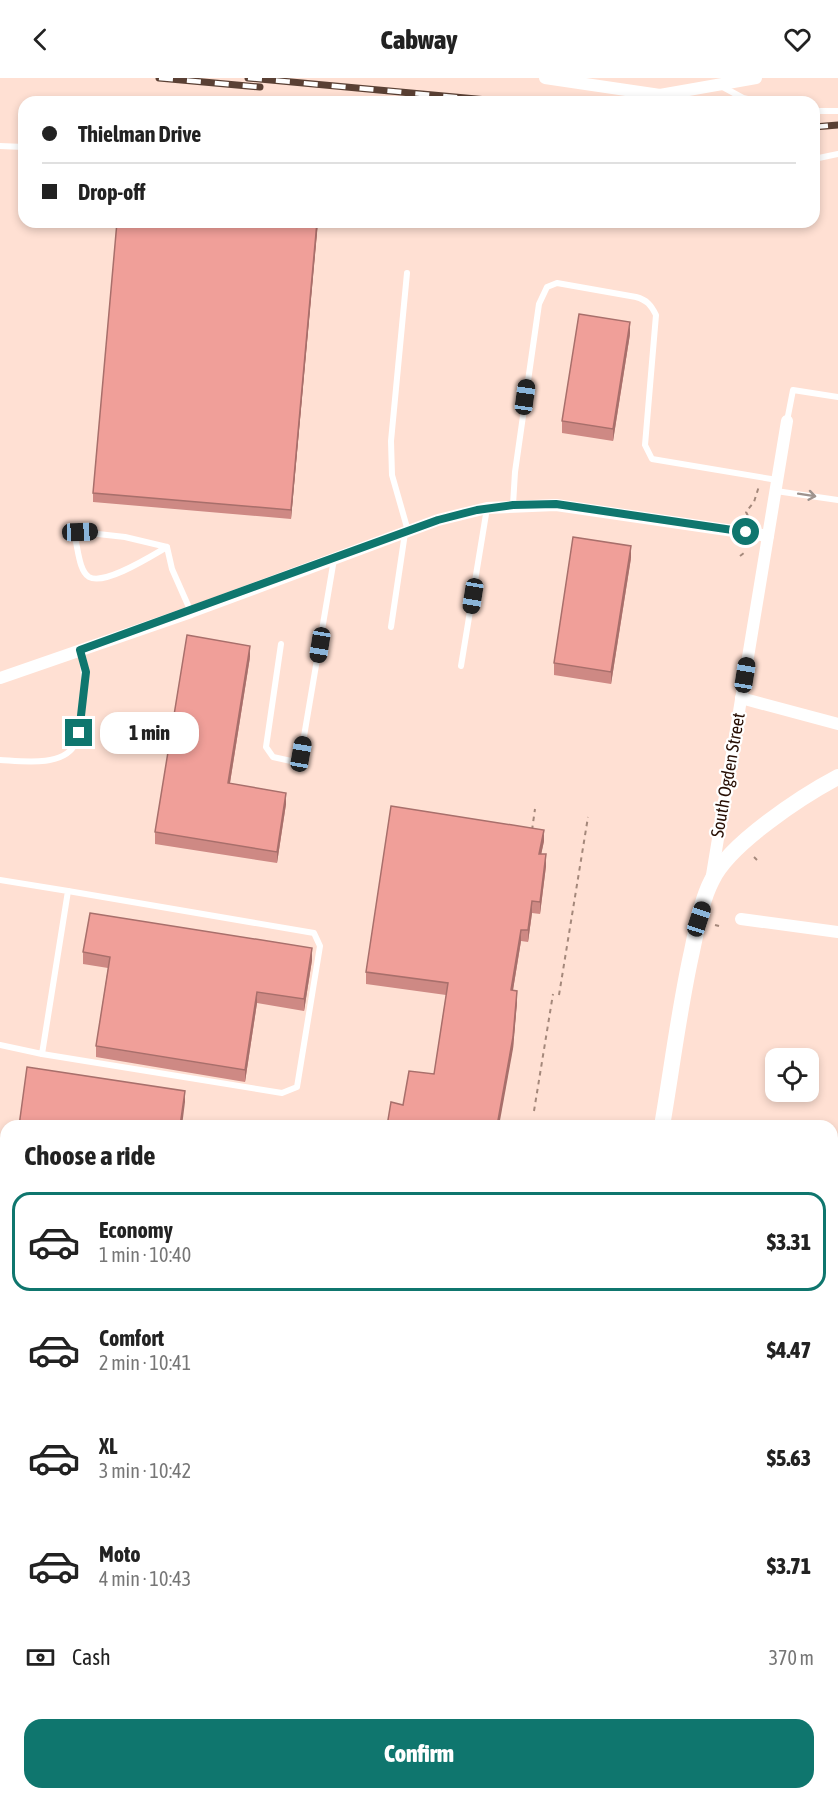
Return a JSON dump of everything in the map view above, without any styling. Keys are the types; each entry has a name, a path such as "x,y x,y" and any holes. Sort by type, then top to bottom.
{"street":[{"path":"545,78 582,81 660,95 756,78"},
{"name":"South Ogden Street","path":"663,1120 687,975 712,879 787,422"},
{"path":"0,678 191,612 438,520 487,508 556,504 768,536"},
{"path":"741,698 838,724"},
{"path":"712,879 770,820 814,790 838,777"},
{"path":"741,918 838,932"}],"lane":[{"path":"721,86 739,96"},
{"path":"820,111 838,111"},
{"path":"0,146 18,147"},
{"path":"820,158 838,154"},
{"path":"391,627 407,531 392,475 392,441 407,273"},
{"path":"513,505 515,472 539,304 547,287 557,283 636,297 646,300 652,306 656,315 645,445 652,459 838,500"},
{"path":"787,422 793,390 838,397"},
{"path":"461,666 487,508"},
{"path":"93,531 167,547 134,567 96,579 89,577 83,570 75,537 80,532 93,531"},
{"path":"167,547 172,569 191,612"},
{"path":"281,644 266,747 273,757 291,761 301,754 334,558"},
{"path":"0,759 46,761 67,754 75,746 79,733 86,672 80,650"},
{"path":"0,880 314,933 320,946 297,1088 282,1093 42,1054 0,1045"},
{"path":"42,1054 68,891"}],"path":[{"path":"748,516 746,512 756,498"},
{"path":"740,556 744,553"},
{"path":"530,837 535,809"},
{"path":"558,995 588,817"},
{"path":"534,1111 553,994"}],"building":[{"path":"116,228 316,228 291,510 93,493"},
{"path":"579,314 630,322 613,429 562,421"},
{"path":"573,537 631,546 611,672 554,663"},
{"path":"187,635 250,646 228,783 286,793 277,852 155,832"},
{"path":"391,806 544,830 539,854 546,854 540,902 532,901 528,930 521,930 511,990 517,991 513,1037 498,1120 388,1120 391,1102 403,1105 409,1071 434,1074 448,983 366,972"},
{"path":"90,913 312,948 304,999 257,992 245,1070 96,1046 110,957 83,952"},
{"path":"27,1067 185,1091 181,1120 20,1120"}],"railway":[{"path":"159,78 260,87"},
{"path":"248,78 444,96"},
{"path":"820,126 838,125"}],"route":[{"path":"79,733 86,672 80,650 191,612 438,520 477,510 513,505 556,504 746,532"}]}
